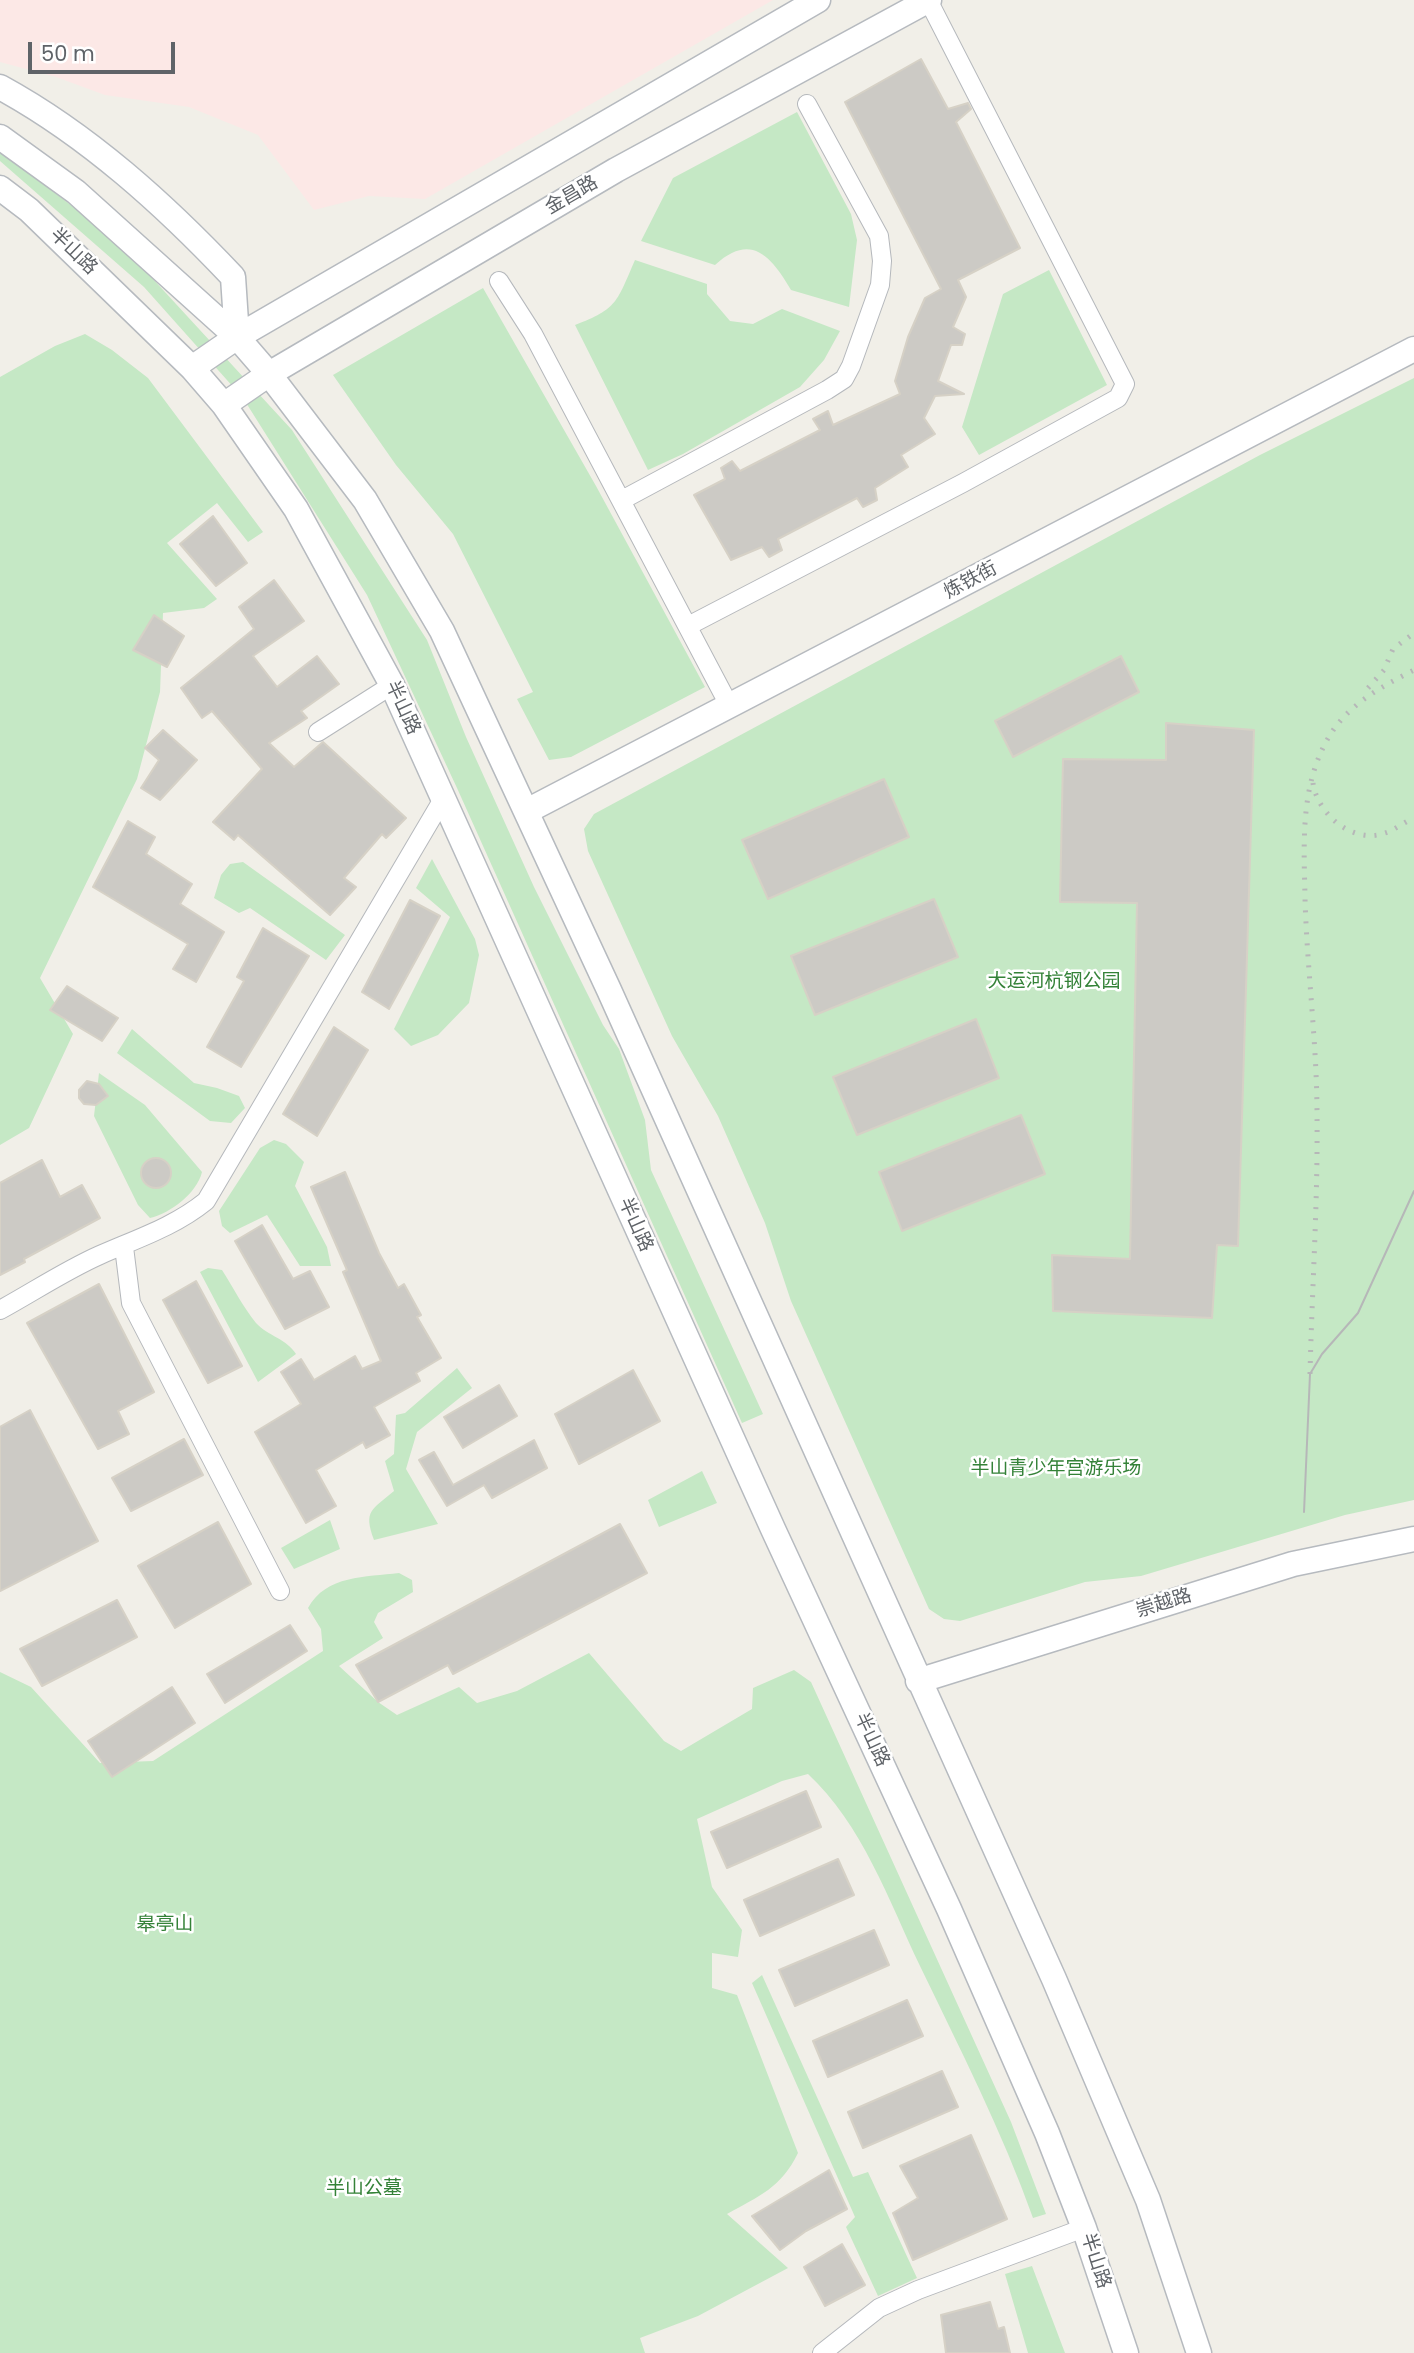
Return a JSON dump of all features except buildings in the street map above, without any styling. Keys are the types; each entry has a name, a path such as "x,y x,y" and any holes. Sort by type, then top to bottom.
{"main road":[{"path":"192,368 237,337 818,0"},
{"name":"金昌路","path":"224,405 269,374 616,170 929,0"},
{"path":"0,87 38,108 95,151 183,224 225,268 233,277 237,337"},
{"path":"0,137 76,192 237,337 269,374 365,500 442,631 801,1412 918,1681 1049,1967 1148,2200 1199,2353"},
{"name":"半山路","path":"0,188 29,210 192,368 224,405 296,509 392,685 773,1529 949,1909 1047,2133 1084,2228 1126,2353"},
{"name":"炼铁街","path":"527,811 1414,349"},
{"name":"崇越路","path":"918,1681 1293,1564 1414,1539"}],"street":[{"path":"688,626 963,483 1118,398 1125,384 929,0"},
{"path":"621,500 827,390 844,379 852,366 880,285 880,236 807,104"},
{"path":"499,281 533,334 730,707"},
{"path":"318,732 392,685"},
{"path":"0,1310 100,1254 124,1247 190,1213 205,1201 443,799"},
{"path":"124,1247 131,1303 280,1591"},
{"path":"822,2353 879,2308 908,2294 1084,2228"}],"shaded area":[{"path":"0,0 773,0 425,199 369,196 314,210 258,135 189,107 105,95 56,77 0,62"}],"green space":[{"path":"797,112 851,214 857,240 849,307 791,290 768,258 750,249 728,255 715,265 641,241 673,178"},
{"path":"0,151 118,241 292,430 427,640 466,737 534,887 603,1025 619,1049 645,1120 651,1170 763,1414 742,1423 457,788 367,595 243,398 144,287 0,161"},
{"path":"635,260 707,284 707,294 730,321 753,324 782,309 840,331 824,360 800,387 683,454 648,470 575,325 600,314 614,302"},
{"path":"1049,270 1107,385 979,455 962,427 1003,294"},
{"path":"483,288 596,486 705,687 571,757 549,760 517,699 533,692 453,534 396,465 333,375"},
{"path":"85,334 112,350 148,378 263,532 248,542 217,503 167,543 217,599 204,608 163,613 160,692 137,779 40,978 73,1034 29,1128 0,1145 0,377 55,346"},
{"name":"大运河杭钢公园","path":"1414,378 1414,1500 1345,1515 1141,1576 1085,1582 960,1621 944,1619 929,1609 791,1301 765,1223 718,1116 672,1036 588,851 584,829 594,814 1260,455"},
{"path":"432,859 475,939 479,955 469,1003 438,1035 411,1046 394,1029 450,917 416,888"},
{"path":"243,862 345,935 326,960 250,908 239,913 214,898 221,875 230,864"},
{"path":"132,1029 194,1083 239,1096 245,1108 231,1123 210,1121 117,1053"},
{"path":"99,1073 145,1105 202,1172 195,1187 182,1201 158,1215 150,1218 138,1205 94,1116"},
{"path":"274,1140 286,1144 304,1162 295,1186 327,1247 331,1266 300,1266 267,1215 230,1233 222,1226 219,1211 260,1148"},
{"path":"208,1268 222,1270 256,1323 288,1345 296,1354 258,1382 200,1272"},
{"path":"457,1368 472,1388 417,1432 406,1469 438,1524 374,1540 369,1522 372,1511 394,1491 385,1461 394,1454 396,1415 405,1413"},
{"path":"702,1471 717,1503 659,1527 648,1500"},
{"path":"330,1520 340,1549 294,1569 281,1548"},
{"path":"399,1573 412,1580 413,1592 378,1613 374,1622 383,1638 339,1666 378,1702 397,1715 459,1687 477,1703 517,1691 589,1653 664,1741 681,1751 752,1709 753,1688 794,1670 811,1682 1011,2122 1046,2214 1033,2218 994,2122 873,1864 844,1816 808,1774 782,1781 697,1819 712,1887 742,1930 738,1957 712,1953 712,1988 737,1995 798,2153 777,2183 727,2214 788,2268 698,2316 640,2338 645,2353 0,2353 0,1672 31,1687 100,1763 153,1761 323,1651 321,1629 308,1608 325,1589 336,1583 360,1577"},
{"path":"762,1975 853,2177 868,2172 917,2278 878,2296 846,2227 855,2217 752,1983"},
{"path":"1032,2266 1065,2353 1028,2353 1005,2274"}],"tram line":[{"path":"1304,1512 1310,1374 1322,1354 1358,1313 1414,1191"}],"railway":[{"path":"1368,688 1384,670 1393,649 1414,633"},
{"path":"1310,1374 1317,1115 1305,898 1305,818 1318,760 1334,729 1364,699 1414,670"},
{"path":"1313,783 1321,805 1329,815 1338,824 1360,834 1373,836 1385,833 1414,818"}],"park label":[{"name":"半山青少年宫游乐场","path":"1056,1469"},
{"name":"皋亭山","path":"165,1925"},
{"name":"半山公墓","path":"364,2189"}]}
